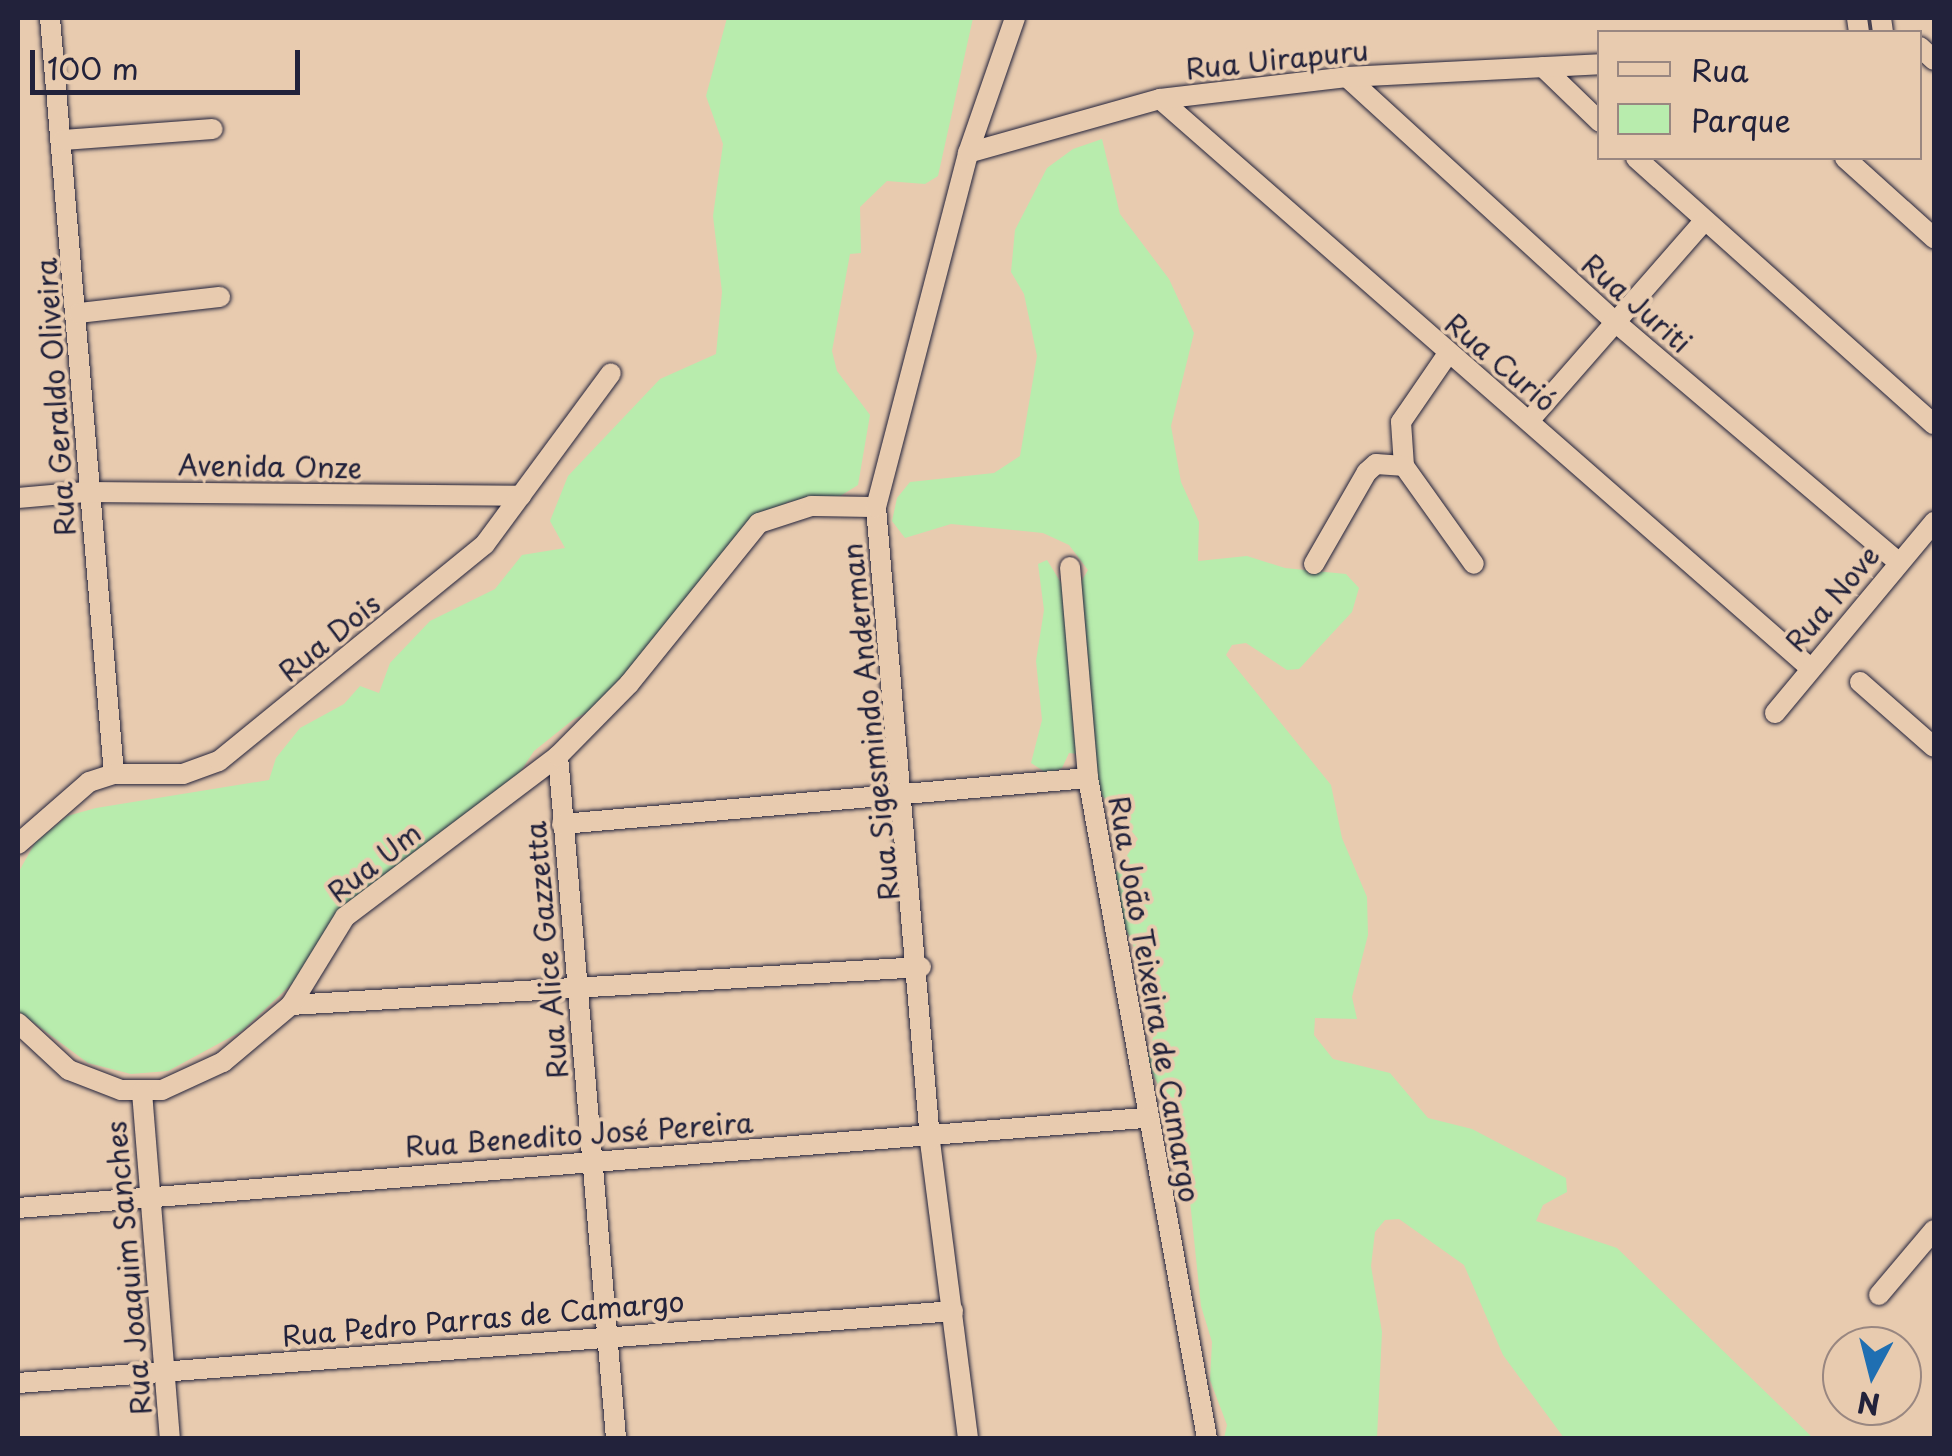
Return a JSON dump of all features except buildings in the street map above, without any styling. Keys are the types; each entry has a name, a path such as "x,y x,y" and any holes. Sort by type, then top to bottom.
{"street":[{"name":"Rua Geraldo Oliveira","path":"50,18 79,312 86,492 114,774"},
{"name":"Rua Sigesmindo Anderman","path":"968,1438 930,1140 906,794 876,507 968,153 1015,18"},
{"name":"Rua Uirapuru","path":"968,153 1160,99 1348,77 1597,64"},
{"path":"1543,68 1597,119"},
{"name":"Rua Juriti","path":"1348,77 1614,321 1898,562"},
{"name":"Rua Curió","path":"1160,99 1447,355 1529,421 1808,666"},
{"path":"63,140 213,129"},
{"path":"1638,160 1703,222 1934,424"},
{"path":"1847,160 1934,238"},
{"path":"1529,421 1703,222"},
{"path":"79,312 220,297"},
{"path":"1447,355 1401,422 1404,466 1474,564"},
{"name":"Rua Dois","path":"18,844 66,797 114,774 183,774 218,761 462,565 521,496 611,374"},
{"path":"1314,564 1367,472 1376,464 1404,466"},
{"name":"Avenida Onze","path":"18,498 86,492 521,496"},
{"name":"Rua Um","path":"20,1029 41,1048 102,1085 142,1092 182,1084 223,1062 291,1005 346,916 558,756 629,684 758,523 811,506 876,507"},
{"name":"Rua Nove","path":"1776,712 1808,666 1934,522"},
{"name":"Rua João Teixeira de Camargo","path":"1070,567 1088,778 1144,1118 1207,1438"},
{"path":"1860,682 1934,747"},
{"name":"Rua Alice Gazzetta","path":"558,756 616,1438"},
{"path":"562,824 1088,778"},
{"path":"291,1005 920,968"},
{"name":"Rua Joaquim Sanches","path":"142,1092 170,1438"},
{"name":"Rua Benedito José Pereira","path":"18,1208 593,1158 930,1140 1144,1118"},
{"path":"1878,1295 1934,1230"},
{"name":"Rua Pedro Parras de Camargo","path":"18,1383 607,1334 953,1311"}],"green space":[{"path":"727,18 973,18 938,176 925,184 887,181 860,207 861,253 850,254 832,351 837,371 870,415 858,485 837,498 788,502 755,523 641,660 617,681 608,702 574,719 534,751 494,812 377,883 298,978 242,1031 168,1071 131,1074 88,1063 18,1011 18,873 35,843 67,816 96,808 269,780 276,758 300,728 344,704 360,686 379,693 390,663 430,621 495,589 522,555 565,548 550,521 568,476 660,379 716,354 722,292 713,216 723,144 706,96"},
{"path":"1102,139 1120,214 1169,279 1194,333 1171,426 1181,482 1199,522 1198,561 1247,556 1285,568 1346,574 1359,588 1352,612 1299,669 1287,670 1246,643 1232,645 1226,655 1331,785 1342,838 1367,897 1368,935 1352,997 1357,1019 1315,1018 1314,1035 1333,1059 1390,1073 1428,1118 1472,1129 1566,1178 1567,1192 1543,1205 1536,1221 1617,1248 1813,1438 1564,1438 1503,1355 1464,1265 1399,1219 1385,1220 1375,1232 1371,1266 1382,1332 1377,1438 1224,1438 1227,1425 1210,1380 1212,1342 1201,1306 1187,1172 1173,1117 1147,1061 1161,1007 1111,896 1116,872 1138,839 1097,789 1078,754 1069,753 1062,768 1048,774 1031,763 1042,720 1036,661 1044,610 1038,564 1047,560 1071,599 1088,570 1069,545 1043,533 951,524 905,538 892,521 897,498 910,482 994,473 1020,456 1037,356 1024,294 1011,272 1015,230 1047,168 1073,149"}]}
